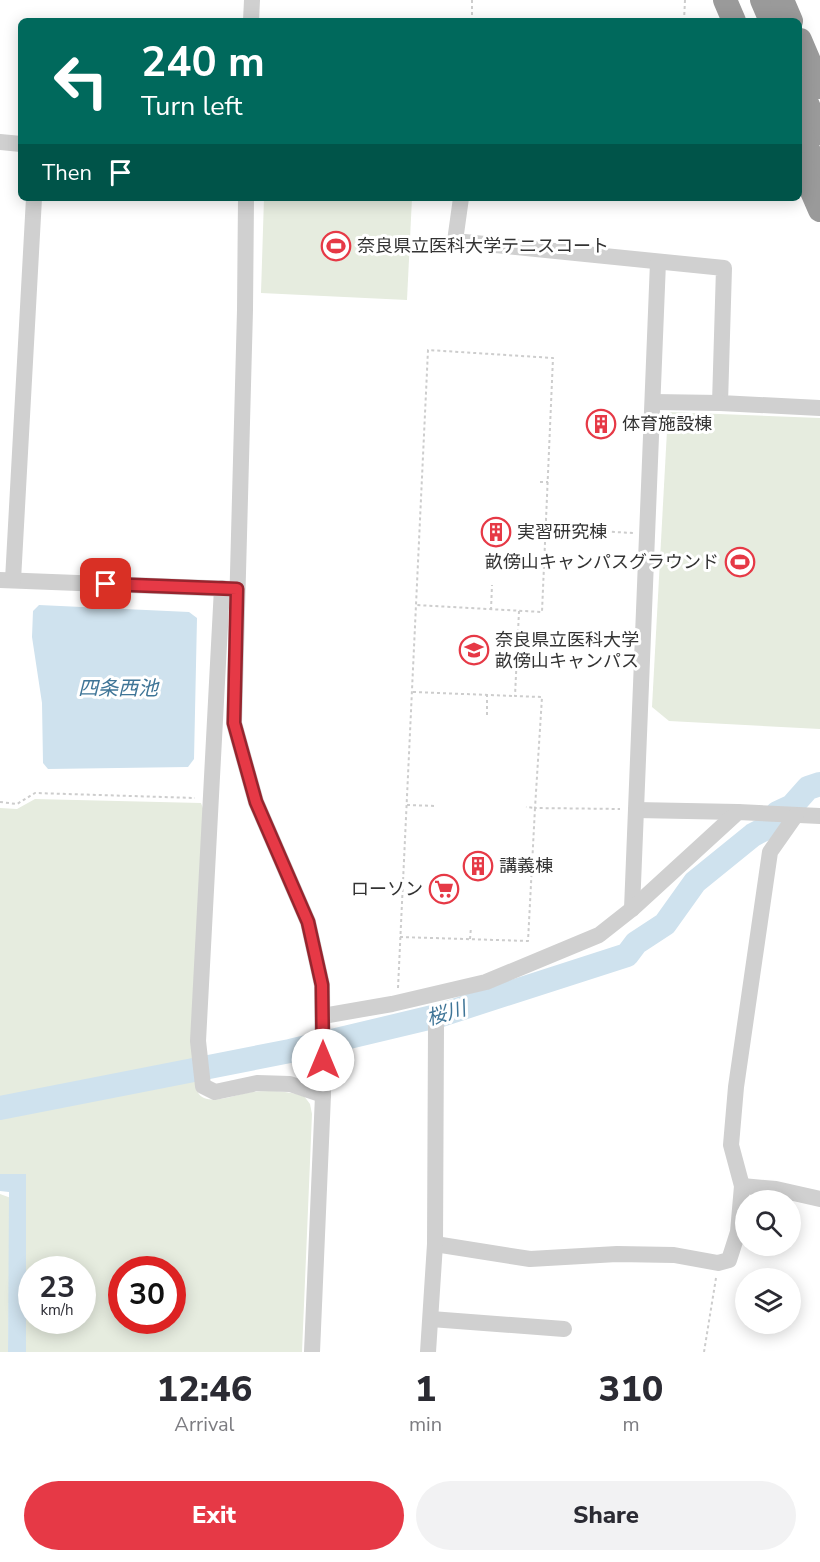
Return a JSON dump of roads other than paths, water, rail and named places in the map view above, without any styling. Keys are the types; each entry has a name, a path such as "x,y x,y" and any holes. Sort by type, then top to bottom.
{"highway":[{"path":"725,0 733,18"},
{"path":"743,0 751,18"},
{"path":"762,0 770,18"},
{"path":"782,0 790,18"},
{"path":"802,45 820,87"},
{"path":"802,92 820,133"},
{"path":"802,135 820,178"},
{"path":"802,169 820,210"}],"street":[{"path":"251,18 252,0"},
{"path":"0,142 18,144"},
{"path":"34,201 7,580 229,588"},
{"path":"246,201 245,310 229,588 211,799 198,1041 203,1086 215,1092 257,1083 290,1084 323,1095"},
{"path":"461,201 455,241 724,268 720,403"},
{"path":"632,909 658,262"},
{"path":"652,402 820,408"},
{"path":"229,588 234,723 256,802 308,922 322,985 323,1095 312,1352"},
{"path":"636,810 820,816"},
{"path":"323,1016 486,982 599,935 632,909 738,812"},
{"path":"435,1244 530,1259 617,1254 674,1255 718,1263 729,1260 738,1232 742,1186 731,1145 736,1087 770,852 796,815"},
{"path":"428,1352 435,1244 436,1026"},
{"path":"742,1186 820,1199"},
{"path":"431,1319 564,1329"}],"water":[{"name":"四条西池","path":"39,605 189,612 197,618 194,759 188,767 48,769 43,763 42,703 32,637 33,611"},
{"path":"0,1174 26,1174 26,1256 18,1256 18,1334 26,1334 26,1352 8,1352 9,1192 0,1191"}],"waterway":[{"name":"桜川","path":"0,1108 290,1051 441,1015 627,955 636,943 665,924 695,882 753,835 778,822 777,813 792,806 808,788 820,784"}],"place":[{"name":"奈良県立医科大学テニスコート","path":"336,246"},
{"name":"体育施設棟","path":"601,424"},
{"name":"実習研究棟","path":"496,532"},
{"name":"畝傍山キャンパスグラウンド","path":"740,562"},
{"name":"奈良県立医科大学 畝傍山キャンパス","path":"474,650"},
{"name":"講義棟","path":"478,866"},
{"name":"ローソン","path":"444,889"}]}
